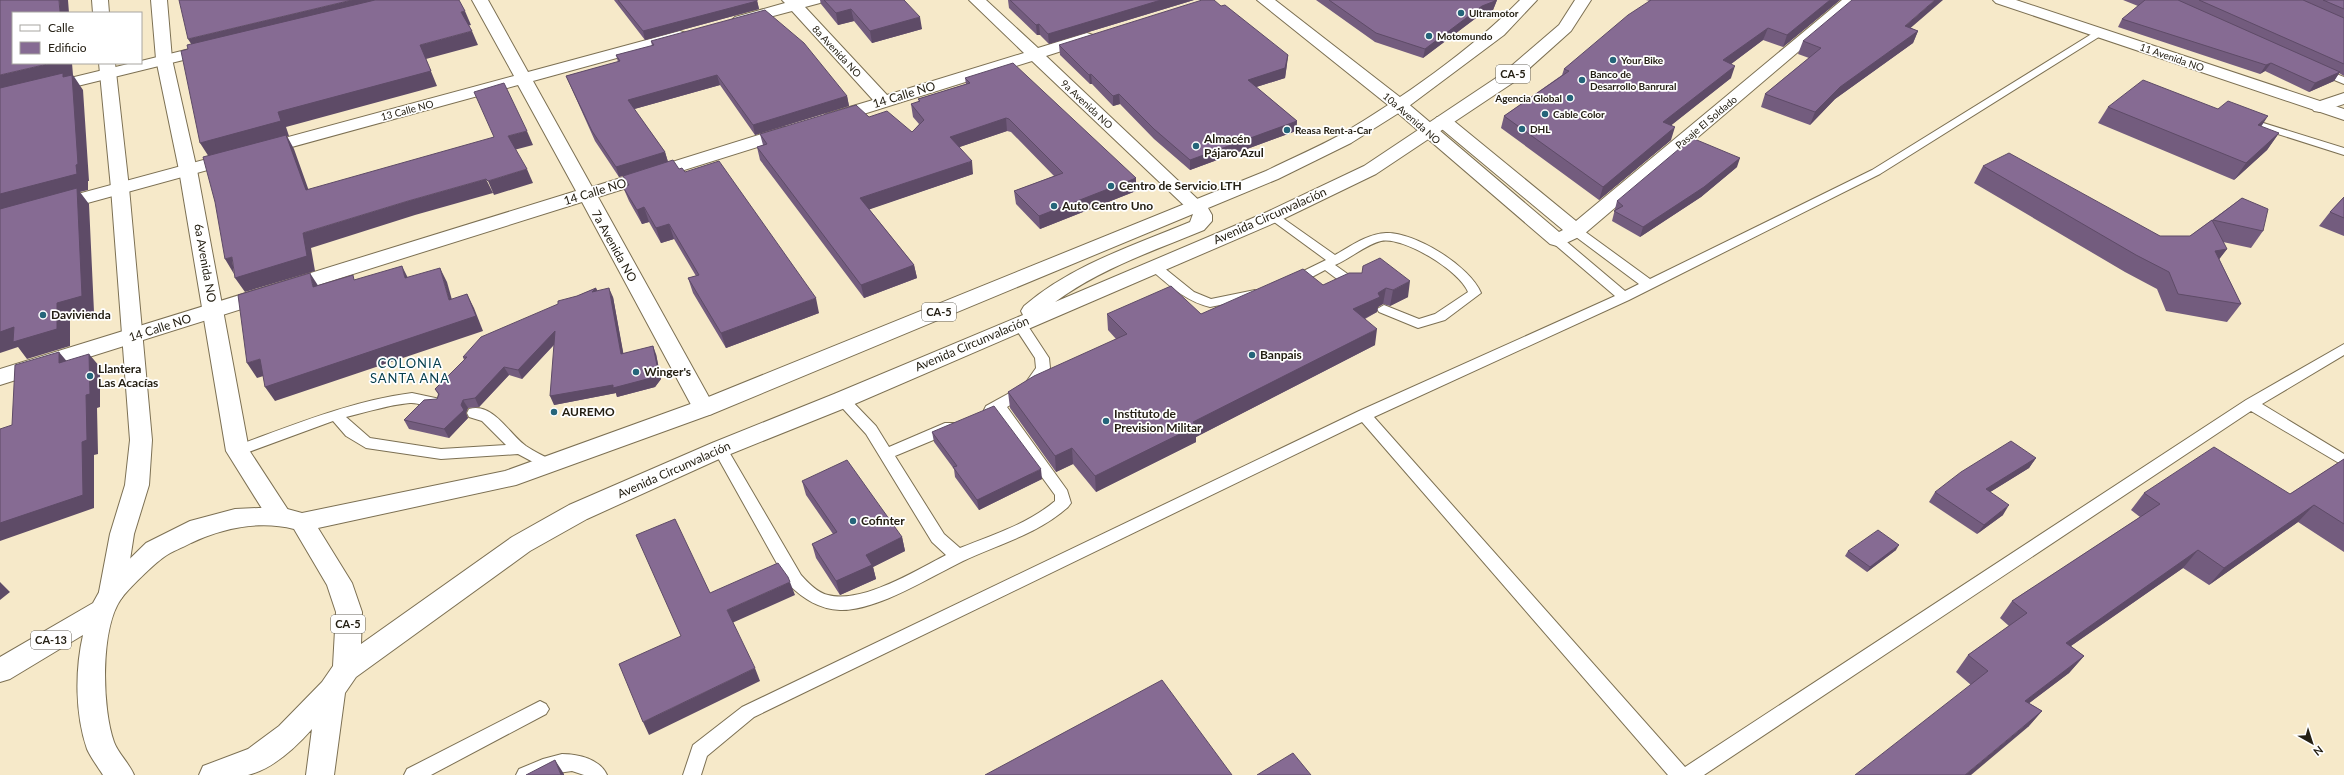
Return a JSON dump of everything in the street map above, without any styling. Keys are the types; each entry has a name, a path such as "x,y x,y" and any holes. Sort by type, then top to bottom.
{"main road":[{"path":"100,0 101,12"},
{"name":"6a Avenida NO","path":"159,0 164,60 188,170 238,451 291,518"},
{"name":"7a Avenida NO","path":"480,0 704,408"},
{"path":"727,24 793,3 815,0"},
{"name":"9a Avenida NO","path":"977,0 1197,207"},
{"name":"10a Avenida NO","path":"1264,0 1399,105 1435,126 1576,231"},
{"name":"CA-5","path":"107,601 155,550 199,528 234,518 291,518 508,479 704,408 1272,176 1339,142 1399,105 1498,32 1529,0"},
{"name":"Avenida Circunvalación","path":"339,680 521,544 578,512 720,449 842,400 1019,323 1274,216 1370,170 1508,78 1564,28 1583,0"},
{"name":"Pasaje El Soldado","path":"1557,240 1576,231 1851,0"},
{"name":"11 Avenida NO","path":"2001,0 2344,115"},
{"name":"8a Avenida NO","path":"793,3 884,102"},
{"name":"13 Calle NO","path":"0,221 697,32"},
{"name":"14 Calle NO","path":"0,377 131,338 586,194 1101,34"},
{"path":"142,63 164,60 225,45"},
{"path":"0,100 107,68 136,64"},
{"path":"107,68 120,188 131,338 141,440 137,485 122,534 107,601 93,650 91,684 95,722 101,748 113,774"},
{"path":"2320,107 2344,98"},
{"name":"10a Avenida NO","path":"1435,126 1557,240"},
{"path":"1019,323 1053,292 1079,276 1197,226 1202,221 1204,215 1197,207"},
{"name":"CA-5","path":"213,775 258,758 290,735 339,680 349,612 339,583 291,518"},
{"name":"CA-13","path":"0,671 107,601"},
{"path":"320,775 339,680"}],"lane":[{"path":"692,775 699,752 748,712 1364,415 1624,297 1876,172 2098,32"},
{"path":"2308,65 2344,81"},
{"path":"2232,116 2344,152"},
{"path":"1274,216 1331,263 1354,285"},
{"path":"1576,231 1649,285"},
{"path":"1279,289 1379,237 1405,240 1430,253 1468,280 1475,293 1440,317 1418,324 1384,309"},
{"path":"1557,240 1624,297"},
{"path":"1154,266 1189,294 1210,302 1265,292"},
{"path":"978,416 999,407 1029,388 1043,368 1042,358 1019,323"},
{"path":"1689,775 2251,404 2344,349"},
{"path":"238,451 335,415 388,401 412,398 435,403"},
{"path":"842,400 871,430 938,538 958,556"},
{"path":"2251,404 2344,461"},
{"path":"720,449 795,580 813,596 829,602 853,602 891,589 958,556 1010,535 1057,510 1063,503 1062,494 999,407"},
{"path":"474,413 487,417 520,449 548,465"},
{"path":"335,415 351,432 366,443 441,454 520,449"},
{"path":"1364,415 1680,775"},
{"path":"886,454 964,422"},
{"path":"413,775 540,709"},
{"path":"525,775 540,768 566,761 583,765 598,775"}],"building":[{"path":"0,0 59,0 60,12 12,12 12,64 48,64 0,75"},
{"path":"179,0 352,0 188,39"},
{"path":"375,0 459,0 465,11 461,12 472,31 420,45 431,71 278,112 281,121 200,143 181,51 188,49 187,45"},
{"path":"618,0 757,0 757,1 643,31"},
{"path":"824,0 904,0 920,17 870,31 851,9 836,13"},
{"path":"1010,0 1161,0 1048,34 1039,24 1036,25"},
{"path":"1202,0 1214,0 1221,6 1225,5 1288,55 1285,68 1248,80 1297,121 1190,160 1154,129 1119,94 1113,96 1091,74 1089,75 1059,45"},
{"path":"1329,0 1495,1 1482,6 1425,49 1376,33"},
{"path":"1651,0 1830,0 1787,35 1768,28 1723,60 1735,66 1663,122 1675,127 1603,187 1504,116 1569,71 1564,69 1628,15"},
{"path":"1852,0 1935,0 1905,26 1918,31 1840,87 1815,112 1765,94 1821,48 1803,41"},
{"path":"2145,0 2178,0 2340,72 2315,83 2271,63 2266,65 2122,19"},
{"path":"2199,0 2303,0 2344,18 2344,64"},
{"path":"2323,0 2344,0 2344,9"},
{"path":"765,10 804,43 847,96 753,125 717,75 628,100 665,152 616,167 592,131 566,76 620,61 616,55 654,45 651,41"},
{"path":"1013,63 1136,178 1039,216 1014,191 1063,173 1009,119 1006,118 950,137 972,161 860,198 914,265 861,285 757,147 767,144 760,134 856,105 869,117 887,111 912,132 924,120 911,104 920,101 918,99 970,83 965,78"},
{"path":"63,73 63,77 72,75 78,164 76,165 77,174 0,194 0,88"},
{"path":"2143,80 2218,109 2228,101 2268,116 2258,125 2279,133 2246,163 2108,107"},
{"path":"504,83 527,131 508,136 527,169 488,181 486,179 408,201 303,233 307,256 235,278 232,257 225,259 215,202 203,157 286,135 306,190 494,137 474,92"},
{"path":"1692,138 1740,158 1704,187 1643,227 1614,211 1623,206 1617,201"},
{"path":"2009,153 2160,236 2190,236 2212,220 2227,249 2215,251 2241,304 2178,294 2169,272 2136,255 1983,166"},
{"path":"673,160 679,169 682,168 685,172 719,161 816,298 721,333 688,278 699,275 669,224 656,228 644,207 637,210 623,187 629,185 623,176"},
{"path":"77,188 82,296 57,303 57,329 13,342 14,327 0,332 0,209"},
{"path":"2344,197 2344,218 2330,212"},
{"path":"2242,198 2268,209 2263,231 2213,220"},
{"path":"1380,258 1410,281 1393,290 1386,288 1378,293 1380,297 1353,309 1377,329 1193,422 1196,426 1095,476 1072,448 1055,456 1008,392 1034,376 1127,334 1107,314 1171,286 1201,314 1303,269 1323,285 1349,273 1362,273 1363,266"},
{"path":"402,266 405,278 440,268 449,300 467,294 476,316 265,387 260,359 247,363 238,295 310,273 313,287 353,275 354,280"},
{"path":"596,288 592,292 609,288 621,354 653,346 658,370 651,378 613,388 613,385 550,396 555,331 518,370 504,367 475,398 463,400 461,405 464,410 444,429 404,420 424,400 437,399 439,394 435,389 467,357 463,357 481,337 558,304 558,301 577,296"},
{"path":"59,352 59,363 89,354 90,394 86,395 87,440 82,442 83,495 0,523 0,429 12,425 15,365"},
{"path":"994,406 1041,469 977,500 953,467 957,466 932,432"},
{"path":"2011,441 2036,458 1986,489 2009,505 1984,525 1935,492 1961,472"},
{"path":"2214,447 2290,494 2344,459 2344,524 2314,505 2224,568 2198,550 2066,643 2084,656 2025,701 2042,711 1965,775 1855,775 1988,671 1968,655 2027,613 2012,601 2160,504 2144,493"},
{"name":"Cofinter","path":"847,460 902,537 866,555 872,565 836,581 812,544 837,532 802,481"},
{"path":"675,519 710,593 778,563 790,582 727,610 755,668 643,722 619,664 681,636 636,535"},
{"path":"1878,530 1899,545 1870,567 1848,551"},
{"path":"1162,680 1232,775 985,775"},
{"path":"1293,753 1311,775 1257,775"},
{"path":"555,760 561,775 526,775"}],"place":[{"name":"Ultramotor","path":"1461,13"},
{"name":"Motomundo","path":"1429,36"},
{"name":"Your Bike","path":"1613,60"},
{"name":"Banco de Desarrollo Banrural","path":"1582,80"},
{"name":"Agencia Global","path":"1570,98"},
{"name":"Cable Color","path":"1545,114"},
{"name":"DHL","path":"1522,129"},
{"name":"Reasa Rent-a-Car","path":"1287,130"},
{"name":"Almacén Pájaro Azul","path":"1196,146"},
{"name":"Centro de Servicio LTH","path":"1111,186"},
{"name":"Auto Centro Uno","path":"1054,206"},
{"name":"Davivienda","path":"43,315"},
{"name":"Banpais","path":"1252,355"},
{"name":"Winger's","path":"636,372"},
{"name":"Llantera Las Acacías","path":"90,376"},
{"name":"AUREMO","path":"554,412"},
{"name":"Instituto de Prevision Militar","path":"1106,421"},
{"name":"Cofinter","path":"853,521"}],"district":[{"name":"COLONIA SANTA ANA","path":"410,370"}]}
